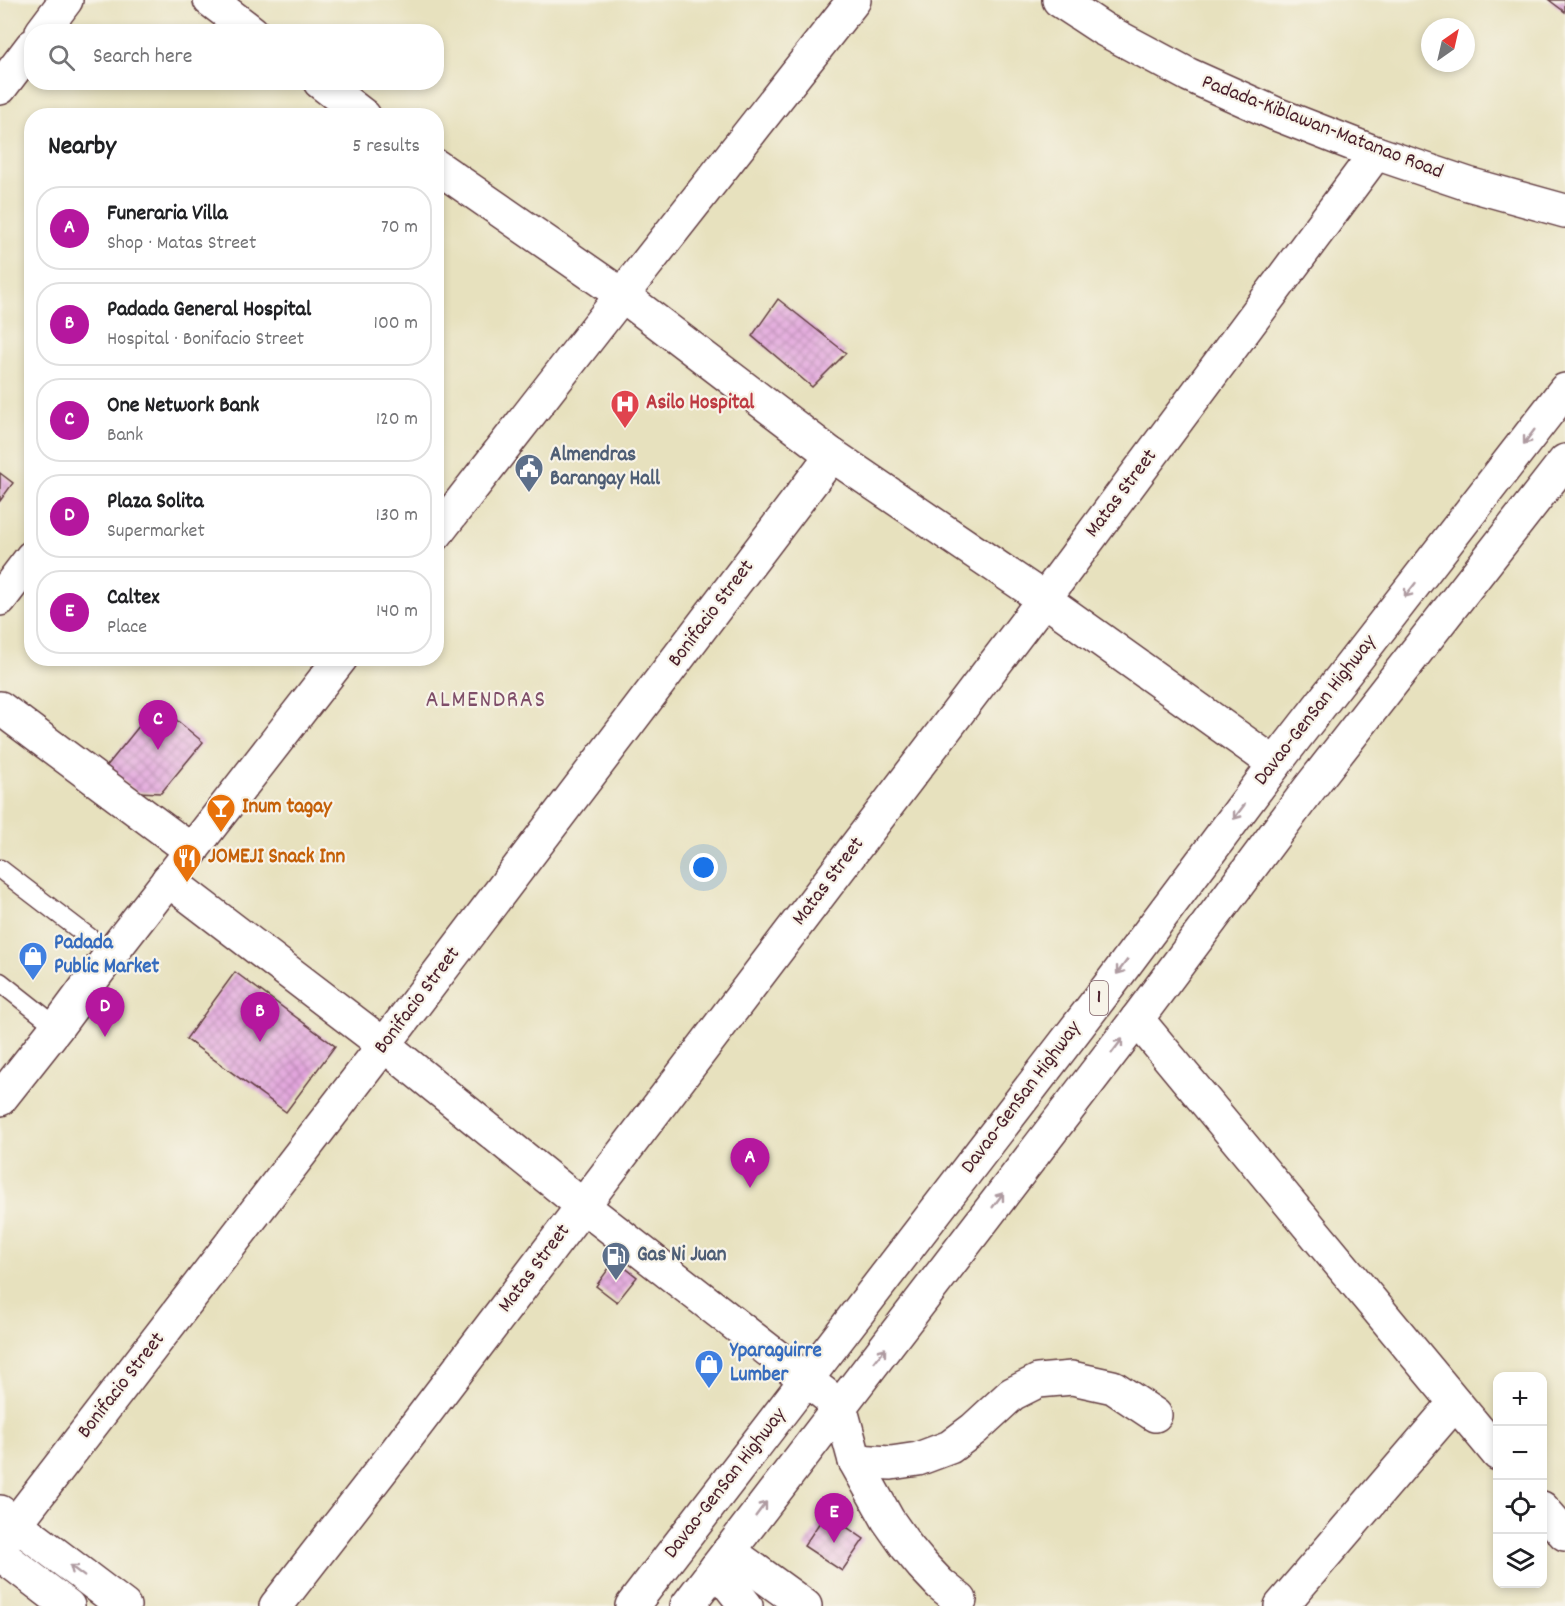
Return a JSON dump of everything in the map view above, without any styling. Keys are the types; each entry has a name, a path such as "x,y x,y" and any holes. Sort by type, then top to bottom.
{"main road":[{"path":"48,24 66,0"},
{"path":"210,0 242,24"},
{"path":"444,524 854,0"},
{"name":"Padada-Kiblawan-Matanao Road","path":"1059,0 1103,29 1189,75 1276,114 1376,153 1468,184 1565,211"},
{"path":"0,88 24,56"},
{"path":"330,90 351,108"},
{"name":"Matas Street","path":"276,1606 1044,599 1376,153"},
{"path":"444,172 622,295 832,455 1044,599 1275,764"},
{"name":"Davao-GenSan Highway","path":"632,1606 1112,982 1275,764 1565,390"},
{"name":"Bonifacio Street","path":"5,1526 384,1045 832,455"},
{"name":"Davao-GenSan Highway","path":"687,1606 1137,1019 1309,789 1565,461"},
{"path":"0,598 24,567"},
{"path":"0,1099 334,666"},
{"path":"0,708 192,851"},
{"path":"168,880 384,1045 583,1206 840,1406 855,1461 888,1520 907,1547 940,1584 967,1604"},
{"path":"1137,1019 1493,1449"},
{"path":"855,1461 891,1463 918,1459 950,1447 1012,1394 1038,1381 1072,1378 1113,1387 1155,1415"},
{"path":"1281,1606 1455,1403"},
{"path":"1547,1514 1565,1534"},
{"path":"5,1526 124,1606"},
{"path":"0,1554 68,1606"},
{"path":"722,1560 746,1606"},
{"path":"722,1560 805,1606"}],"lane":[{"path":"0,869 111,954"},
{"path":"0,982 57,1027"}],"building":[{"path":"1549,0 1565,0 1565,12"},
{"path":"778,299 846,353 812,387 752,336"},
{"path":"0,473 13,483 0,501"},
{"path":"157,704 203,742 161,793 137,792 106,767"},
{"path":"235,972 335,1046 286,1112 186,1039"},
{"name":"Gas Ni Juan","path":"615,1260 637,1277 617,1302 596,1286"},
{"path":"826,1513 864,1539 842,1571 804,1546"}],"place":[{"name":"Asilo Hospital","path":"625,430"},
{"name":"Almendras Barangay Hall","path":"529,494"},
{"name":"One Network Bank","path":"158,750"},
{"name":"Inum tagay","path":"221,834"},
{"name":"JOMEJI Snack Inn","path":"187,884"},
{"name":"Padada Public Market","path":"33,982"},
{"name":"Plaza Solita","path":"105,1037"},
{"name":"Padada General Hospital","path":"260,1042"},
{"name":"Funeraria Villa","path":"750,1188"},
{"name":"Gas Ni Juan","path":"616,1282"},
{"name":"Yparaguirre Lumber","path":"709,1390"},
{"name":"Caltex","path":"834,1543"}],"district":[{"name":"ALMENDRAS","path":"486,701"}]}
